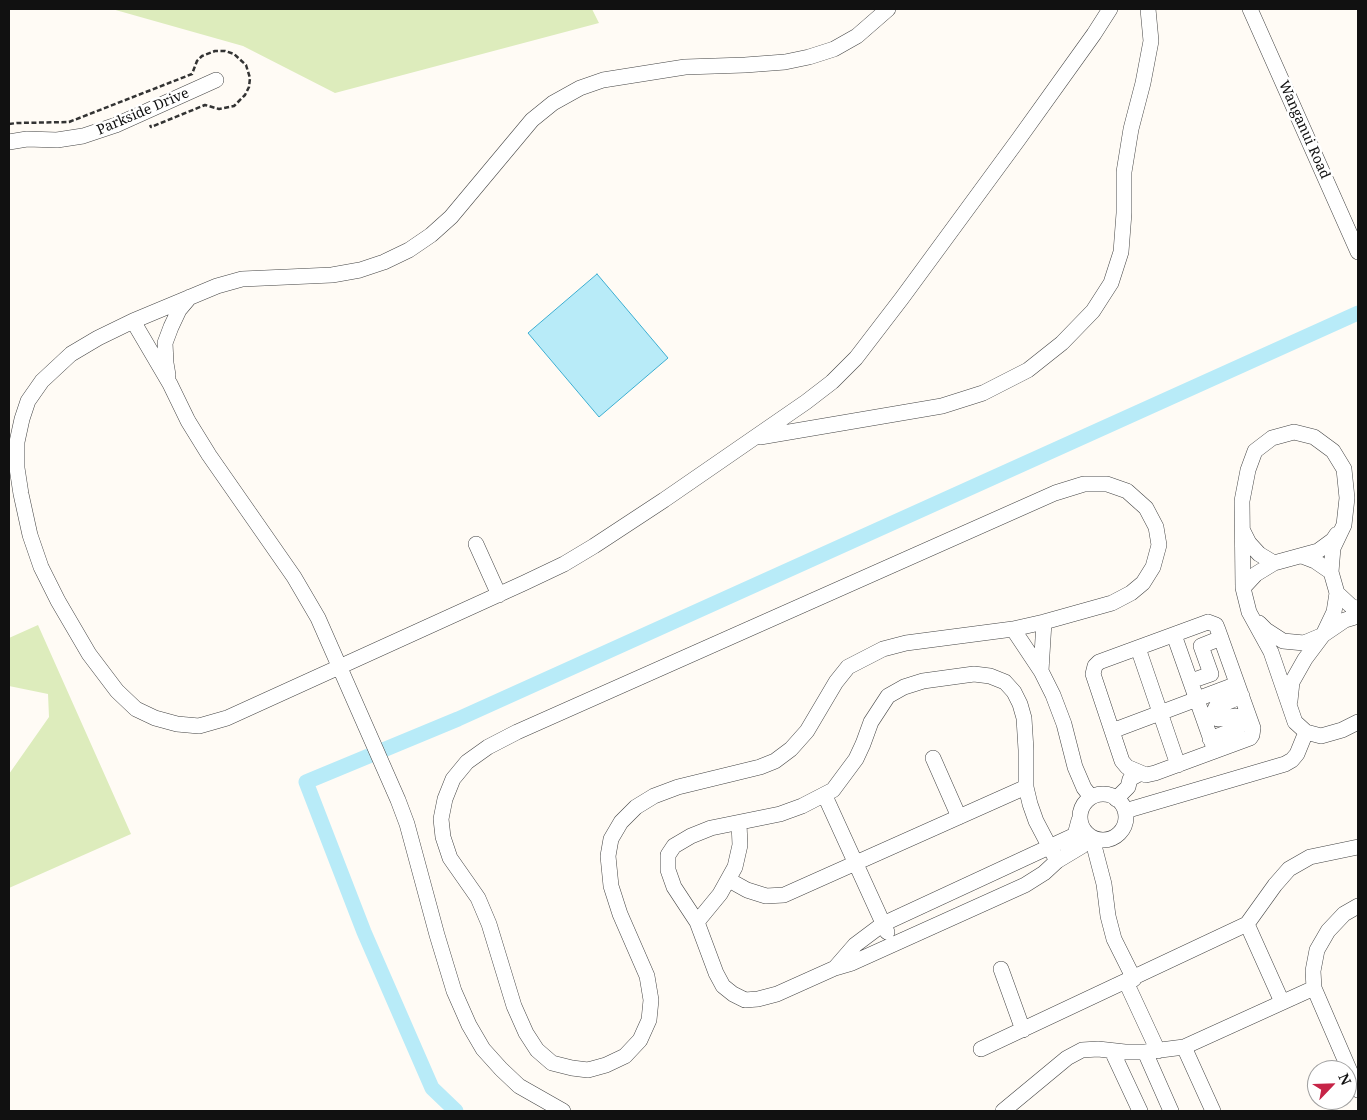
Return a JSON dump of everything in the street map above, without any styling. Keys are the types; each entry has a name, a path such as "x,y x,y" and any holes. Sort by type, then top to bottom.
{"street":[{"path":"888,9 856,36 834,48 809,57 785,62 685,67 613,78 580,88 553,103 532,120 451,217 431,235 409,250 384,262 360,270 332,275 242,279 217,286 133,321 71,354 42,381 28,401 17,442 17,468 30,535 42,567 89,654 117,691 136,709 155,718 177,724 200,726 227,718 564,564 664,500 755,438 832,382 856,358 1045,102 1110,9"},
{"path":"755,438 942,406 983,393 1028,370 1062,343 1093,311 1110,283 1121,252 1124,213 1124,172 1130,129 1143,83 1151,41 1148,9"},
{"name":"Wanganui Road","path":"1250,9 1358,252"},
{"name":"Parkside Drive","path":"9,142 27,139 57,140 83,136 116,125 216,80"},
{"path":"170,384 165,343 179,310 191,296"},
{"path":"133,321 209,455 294,576 318,618 407,824 452,982 469,1025 483,1049 500,1069 519,1086 562,1111"},
{"path":"1289,705 1292,682 1305,659 1323,635 1334,612 1337,593 1331,572 1334,548 1344,525 1348,498 1344,469 1333,451 1314,437 1294,432 1272,438 1255,451 1248,470 1242,501 1244,588 1250,612 1271,652 1289,705 1296,722 1306,732 1321,736 1342,730 1358,722"},
{"path":"1084,484 1107,484 1127,491 1146,508 1156,527 1158,545 1153,567 1143,583 1131,593 1112,603 1013,629 906,643 883,649 865,657 848,667 836,682 807,731 791,749 775,761 760,768 678,787 654,796 636,807 616,830 611,839 608,856 611,886 620,914 647,976 651,1000 649,1020 640,1040 625,1056 588,1070 552,1063 537,1050 526,1033 514,1006 489,924 478,898 450,858 443,836 441,819 445,799 453,778 467,762 488,747 517,732 1055,493 1084,484"},
{"path":"1244,588 1256,574 1274,563 1318,550 1333,540 1344,525"},
{"path":"1242,529 1249,543 1259,554 1274,563"},
{"path":"476,544 499,595"},
{"path":"1302,556 1316,562 1331,572"},
{"path":"1337,593 1351,606 1358,609"},
{"path":"1250,612 1266,630 1282,641 1304,643 1323,635 1345,620 1358,616"},
{"path":"1041,671 1044,622"},
{"path":"1212,745 1250,738 1253,728 1240,690 1216,625 1211,622 1174,635 1099,662 1093,669 1123,764 1146,775 1178,765 1240,726 1240,719 1236,716 1218,720 1213,714 1216,707 1240,690"},
{"path":"1013,629 1041,671 1064,724 1075,767 1084,788 1091,798"},
{"path":"1174,635 1212,745"},
{"path":"1191,681 1211,674 1201,646 1221,638"},
{"path":"1138,648 1178,765"},
{"path":"835,968 855,946 883,924 1053,854 1082,846 1096,839 1112,839 1122,830 1126,818 1121,805 1104,794 1091,798 1081,810 1075,835 1053,854 1044,873 1025,885 893,945 777,994 745,1000 732,994 723,986 716,974 697,922 674,888 668,870 668,855 674,846 691,836 711,828 780,814 825,796 832,790 856,759 871,722 888,696 904,687 923,681 974,674 990,676 1005,682 1014,692 1024,718 1026,787 1036,822 1053,854"},
{"path":"1112,731 1197,699 1240,690"},
{"path":"1121,805 1285,764 1297,754 1306,732"},
{"path":"932,758 959,818"},
{"path":"1121,805 1130,779 1141,773"},
{"path":"729,880 747,890 766,896 784,895 1026,787"},
{"path":"825,796 893,945"},
{"path":"1080,820 1083,830 1096,839 1108,916 1114,939 1130,980 1171,1111"},
{"path":"697,922 720,894 736,867 740,845 739,823"},
{"path":"981,1049 1247,924 1289,869 1310,857 1358,847"},
{"path":"1358,906 1344,914 1328,931 1318,950 1313,971 1314,988 1358,1090"},
{"path":"1247,924 1282,1002"},
{"path":"1001,969 1023,1030"},
{"path":"1003,1111 1067,1058 1082,1050 1151,1052 1184,1047 1314,988"},
{"path":"1184,1047 1213,1111"},
{"path":"1112,1051 1140,1111"}],"path":[{"path":"9,124 69,122 138,95"}],"green space":[{"path":"112,9 592,9 599,23 335,93 243,46"},
{"path":"38,625 131,834 9,888 9,774 49,717 48,694 9,686 9,638"}],"water":[{"path":"597,274 668,358 599,417 528,333"}],"waterway":[{"path":"456,1111 432,1088 364,932 306,782 458,719 1358,313"}]}
